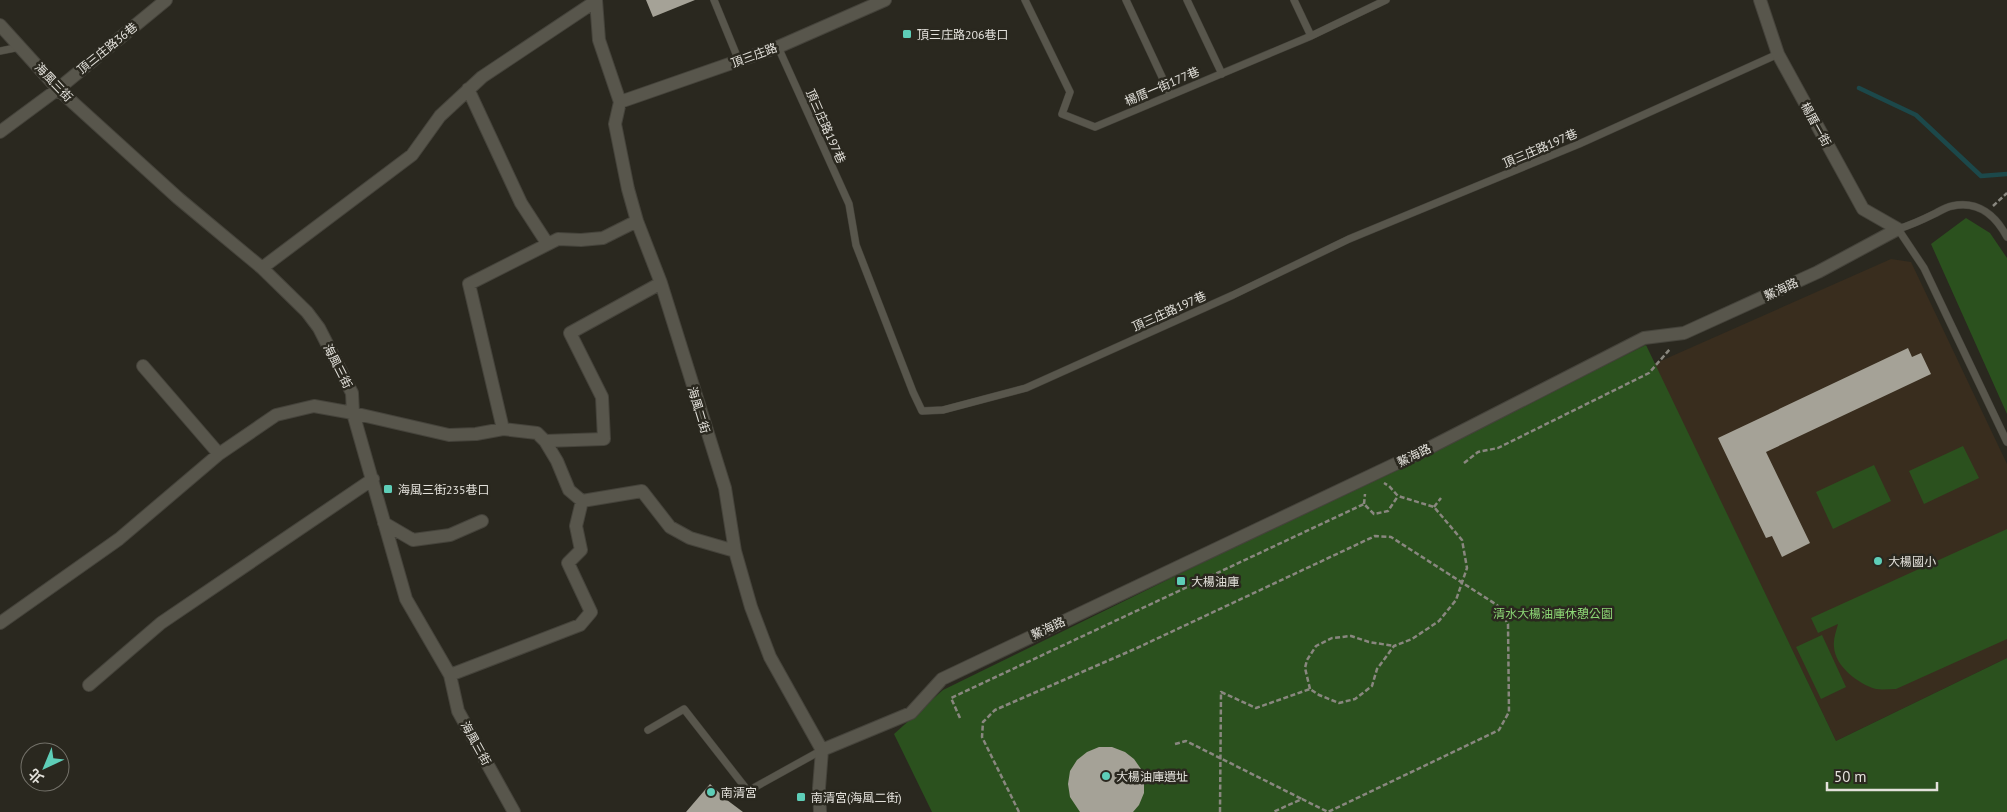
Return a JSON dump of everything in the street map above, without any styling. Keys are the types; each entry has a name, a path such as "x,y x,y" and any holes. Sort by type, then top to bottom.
{"street":[{"name":"頂三庄路36巷","path":"0,132 58,89 166,0"},
{"path":"262,268 412,156 440,116 482,77 596,0"},
{"name":"海風二街","path":"596,0 599,40 620,102 615,124 628,189 637,221 660,283 724,488 735,551 751,607 770,657 822,750"},
{"name":"頂三庄路","path":"620,102 778,47 872,3 885,0"},
{"name":"楊厝一街","path":"1760,0 1778,54 1863,209 1898,229"},
{"name":"海風三街","path":"0,25 58,89 178,198 262,268 307,312 319,328 352,393 352,413 373,479 392,556 406,599 450,675 458,711 514,812"},
{"path":"468,89 521,203 547,243"},
{"path":"503,428 469,284 547,243 558,239 581,240 603,238 637,221"},
{"name":"鰲海路","path":"822,750 911,713 942,679 1429,448 1644,338 1684,334 1818,272 1898,229"},
{"path":"545,441 604,439 602,397 570,333 660,283"},
{"path":"143,366 219,454"},
{"path":"0,623 118,539 219,454 276,415 314,406 449,435 476,434 503,428 537,433 545,441 557,461 569,490 582,502"},
{"path":"89,685 162,623 373,479"},
{"path":"582,502 642,491 670,527 690,538 735,551"},
{"path":"450,675 580,625 592,612 568,563 581,550 576,526 582,502"},
{"path":"384,523 413,540 450,535 482,521"},
{"path":"820,812 819,788 822,750"}],"lane":[{"path":"714,0 739,61"},
{"name":"楊厝一街177巷","path":"1025,0 1070,92 1062,114 1095,127 1311,36 1381,1"},
{"path":"1126,0 1170,94"},
{"path":"1187,0 1222,74"},
{"path":"1294,0 1311,36"},
{"path":"0,51 20,47"},
{"name":"頂三庄路197巷","path":"778,47 849,204 856,245 906,377 922,411 942,410 1026,388 1233,295 1349,239 1579,144 1778,54"},
{"name":"鰲海路","path":"1898,229 1914,224 1951,206 1970,204 1988,211"},
{"path":"1988,211 2001,226 2007,237"},
{"path":"1898,229 1924,268 2007,442"},
{"path":"648,730 684,709 748,791 822,750"}],"path":[{"path":"1988,211 2007,193"},
{"path":"1464,463 1478,452 1498,448 1649,373 1684,334"},
{"path":"1379,482 1390,486 1398,496 1434,507 1462,540 1467,568 1456,600 1439,621 1412,639 1394,646 1369,642 1351,636 1332,638 1316,646 1307,660 1305,668 1310,689 1319,695 1340,703 1355,699 1372,686 1377,669 1394,646"},
{"path":"1365,489 1364,504 1374,514 1388,511 1398,496"},
{"path":"1434,507 1441,498"},
{"path":"960,718 951,698 1364,504"},
{"path":"1019,812 982,737 983,722 995,710 1138,648 1375,536 1391,538 1497,605 1508,624 1509,712 1499,730 1328,812 1186,741 1175,744"},
{"path":"1220,812 1221,692 1256,708 1310,689"},
{"path":"1273,812 1302,799"}],"shaded area":[{"name":"大楊國小","path":"1891,259 1911,262 2007,464 2007,658 1836,741 1654,364"}],"green space":[{"path":"1966,218 1990,233 2007,258 2007,414 1931,244"},
{"name":"清水大楊油庫休憩公園","path":"1646,345 1836,741 2007,658 2007,812 932,812 894,734 943,690"},
{"path":"1963,446 1979,478 1924,504 1909,471"},
{"path":"1874,465 1891,501 1833,529 1816,492"},
{"path":"2007,529 2007,639 1896,689 1876,689 1855,679 1838,661 1834,644 1838,624 1818,633 1811,618"},
{"path":"1822,635 1846,687 1821,699 1796,647"}],"building":[{"path":"646,0 695,0 653,17"},
{"path":"1908,348 1912,357 1921,353 1931,374 1766,452 1810,543 1782,557 1772,536 1766,538 1718,438"},
{"name":"大楊油庫遺址","path":"1099,747 1112,747 1125,752 1134,759 1141,769 1144,793 1139,805 1133,812 1080,812 1070,797 1068,784 1070,771 1077,760 1087,752"},
{"name":"南清宮","path":"710,784 727,800 743,812 686,812"}],"waterway":[{"path":"1859,88 1916,115 1981,176 2007,174"}],"place":[{"name":"頂三庄路206巷口","path":"907,34"},
{"name":"海風三街235巷口","path":"388,489"},
{"name":"大楊國小","path":"1878,561"},
{"name":"大楊油庫","path":"1181,581"},
{"name":"大楊油庫遺址","path":"1106,776"},
{"name":"南清宮","path":"711,792"},
{"name":"南清宮(海風二街)","path":"801,797"}]}
